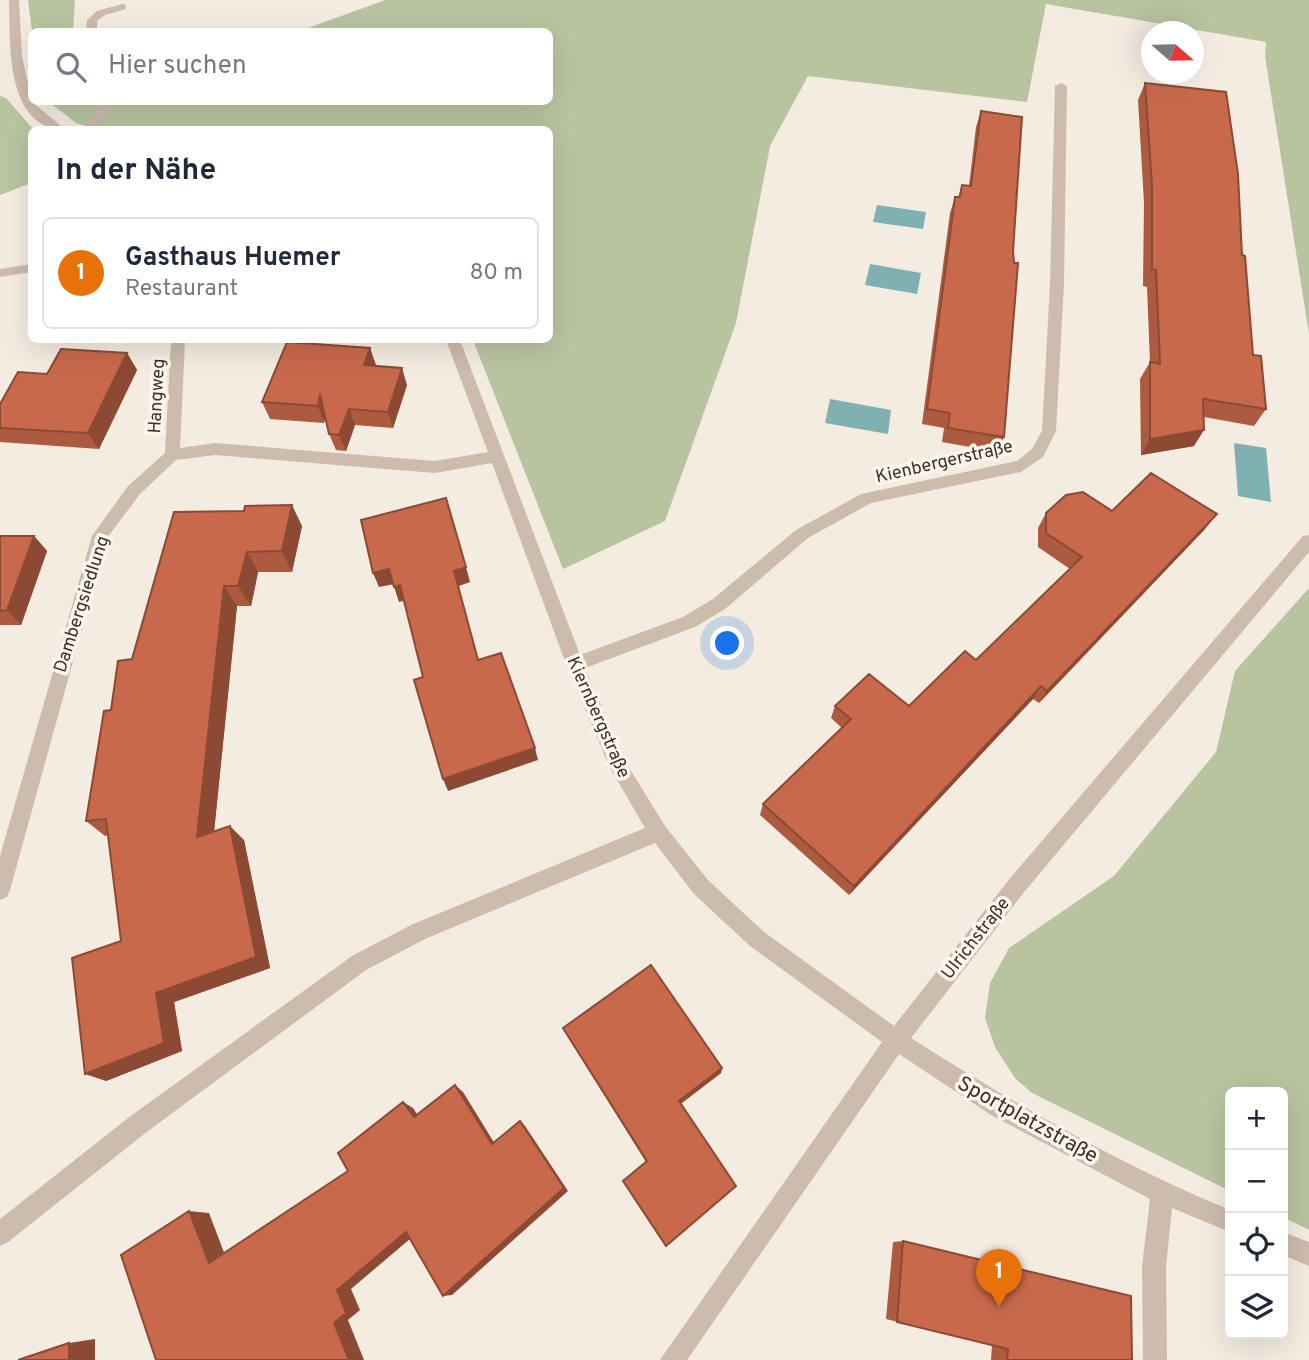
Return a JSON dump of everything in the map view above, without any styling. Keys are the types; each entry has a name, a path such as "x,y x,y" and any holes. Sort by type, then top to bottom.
{"street":[{"path":"14,0 19,79 28,101"},
{"path":"91,28 92,20 101,13 122,7"},
{"name":"Kienbergerstraße","path":"575,663 689,622 719,604 802,534 867,498 1021,466 1038,453 1049,431 1058,284 1061,86"},
{"path":"31,105 38,115 54,126"},
{"path":"91,126 108,105"},
{"path":"0,273 28,269"},
{"name":"Hangweg","path":"172,454 178,343"},
{"name":"Kiernbergstraße","path":"454,343 575,663 618,766 658,832 701,887 757,939 896,1040"},
{"path":"172,454 215,449 435,467 497,456"},
{"name":"Dambergsiedlung","path":"0,890 100,536 134,490 172,454"},
{"name":"Ulrichstraße","path":"672,1360 896,1040 1018,884 1309,541"},
{"path":"0,1234 140,1123 359,963 418,932 658,832"},
{"name":"Sportplatzstraße","path":"896,1040 999,1107 1162,1193 1225,1219"},
{"path":"1156,1360 1154,1267 1162,1193"},
{"path":"1288,1245 1309,1254"}],"green space":[{"path":"28,0 75,0 73,28 32,28"},
{"path":"385,0 1309,0 1309,334 1265,56 1266,42 1204,31 1204,21 1144,21 1046,4 1027,102 808,76 770,146 736,323 665,521 563,569 474,343 553,343 553,126 86,126 76,123 53,105 553,105 553,28 308,28"},
{"path":"0,96 6,98 30,126 28,126 28,184 0,195"},
{"path":"1309,588 1309,1230 1288,1220 1288,1087 1225,1087 1225,1189 1032,1093 1015,1078 995,1047 985,1018 990,983 1009,948 1114,876 1216,752 1235,671"}],"water":[{"path":"877,205 926,212 923,229 873,222"},
{"path":"870,264 921,273 917,294 865,285"},
{"path":"830,399 891,410 888,434 825,423"},
{"path":"1234,443 1266,448 1271,502 1238,496"}],"building":[{"path":"1145,84 1226,92 1238,174 1242,255 1245,256 1253,355 1261,356 1266,409 1203,399 1204,430 1150,439 1150,362 1160,364 1156,270 1152,269 1152,185"},
{"path":"981,111 1022,117 1013,251 1014,263 1018,263 1004,437 948,428 950,413 927,409 955,197 960,197 962,185 971,186"},
{"path":"287,343 370,348 364,365 402,368 388,412 349,409 339,435 329,434 320,394 318,406 262,402"},
{"path":"61,349 127,353 88,433 0,428 0,404 18,372 47,374"},
{"path":"1151,473 1217,514 1047,691 1041,686 854,886 763,804 851,719 835,706 869,674 909,706 965,651 976,660 1082,557 1046,533 1046,513 1066,495 1083,492 1112,511"},
{"path":"446,498 466,567 454,571 478,660 501,653 535,748 443,779 414,680 423,677 400,585 394,587 389,569 373,573 361,520"},
{"path":"292,505 282,551 247,552 238,586 224,586 197,837 230,826 256,957 156,993 164,1043 85,1074 72,958 121,941 106,819 86,821 104,711 111,710 118,661 132,659 174,512 244,511 245,506"},
{"path":"0,536 34,536 7,610 0,611"},
{"path":"651,965 722,1068 679,1101 736,1186 666,1246 623,1181 647,1161 563,1028"},
{"path":"455,1085 492,1144 520,1121 564,1188 443,1296 406,1232 337,1290 346,1313 334,1323 349,1360 156,1360 121,1255 189,1211 209,1263 348,1171 338,1153 403,1102 414,1117"},
{"path":"903,1241 1131,1296 1132,1360 1007,1360 1008,1349 897,1322"},
{"path":"69,1343 69,1360 18,1360"}],"place":[{"name":"Gasthaus Huemer","path":"999,1307"}]}
